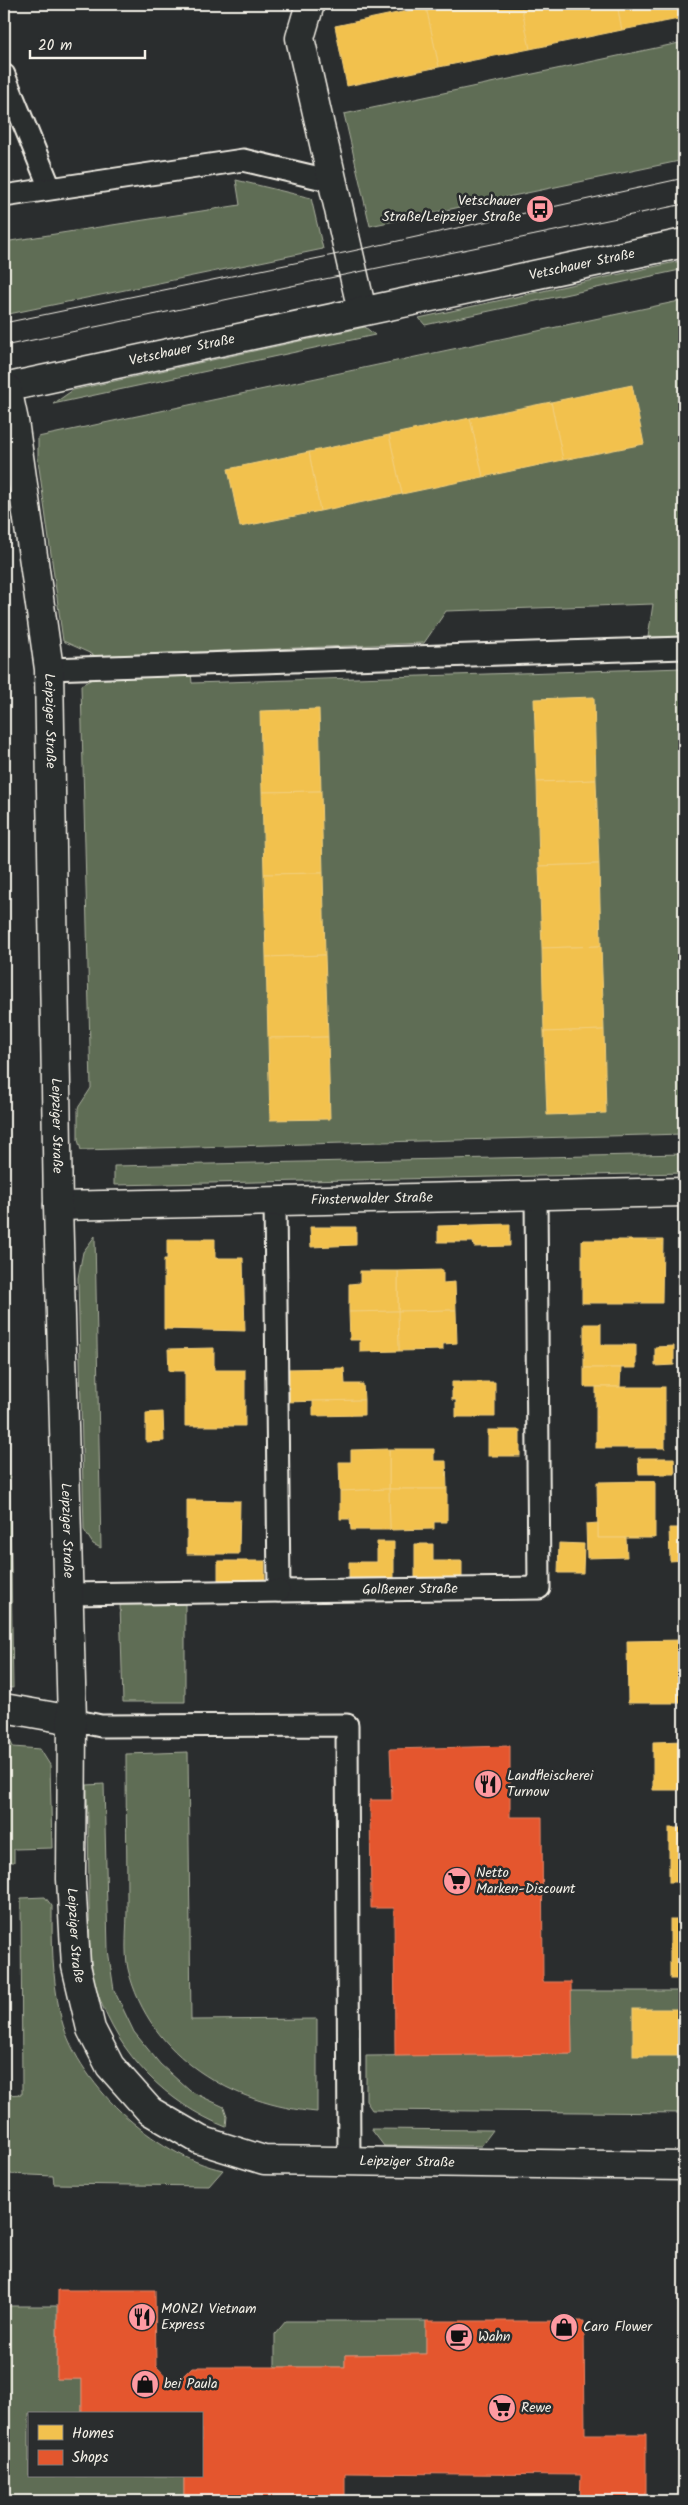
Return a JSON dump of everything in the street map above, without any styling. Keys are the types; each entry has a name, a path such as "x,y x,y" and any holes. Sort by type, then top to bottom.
{"street":[{"path":"310,4 300,38 362,311"},
{"name":"Vetschauer Straße","path":"6,388 684,243"},
{"name":"Leipziger Straße","path":"6,388 14,421 49,669 58,1206 72,1720 71,1879 76,1966 91,2029 110,2066 150,2111 200,2140 264,2160 684,2166"},
{"name":"Finsterwalder Straße","path":"58,1206 684,1192"},
{"path":"4,1708 72,1720"}],"lane":[{"path":"4,75 50,188"},
{"path":"4,196 243,160 332,181"},
{"path":"49,669 684,648"},
{"name":"Golßener Straße","path":"279,1591 539,1588 536,1195"},
{"path":"68,1594 279,1591 275,1201"},
{"path":"72,1720 101,1726 347,1725 349,2162"}],"green space":[{"path":"684,42 684,160 370,226 344,114"},
{"path":"236,180 311,198 323,249 4,315 4,242 240,205"},
{"path":"680,261 680,270 425,325 419,318"},
{"path":"684,300 684,636 648,637 653,604 446,611 424,643 96,656 63,641 38,460 38,437"},
{"path":"365,327 375,335 53,404 73,390"},
{"path":"684,668 684,1134 81,1150 78,1140 78,1108 91,1088 81,685 98,676 191,673 192,683"},
{"path":"4,1137 13,1688 4,1687"},
{"path":"684,1154 684,1173 114,1185 114,1166"},
{"path":"95,1236 101,1548 93,1544 84,1530 78,1278 83,1252"},
{"path":"185,1602 185,1702 123,1702 120,1603"},
{"path":"4,1725 13,1747 40,1749 50,1765 52,1848 14,1849 14,1862 4,1862"},
{"path":"188,1752 191,2020 317,2019 317,2112 255,2099 226,2087 199,2071 175,2051 155,2027 139,2000 128,1969 126,1955 126,1754"},
{"path":"104,1784 108,1950 114,1990 134,2032 160,2064 190,2091 224,2107 227,2116 226,2127 184,2105 147,2074 118,2037 98,1994 90,1949 87,1785"},
{"path":"45,1897 52,1906 52,1946 57,2000 68,2039 82,2065 121,2112 145,2132 171,2149 197,2162 223,2170 209,2186 54,2184 53,2176 8,2174 6,2095 22,2094 21,1898"},
{"path":"571,1991 684,1991 684,2113 372,2110 366,2101 366,2056 572,2054"},
{"path":"371,2129 493,2130 481,2146 384,2146"},
{"path":"4,2306 57,2306 57,2379 82,2379 82,2412 28,2412 28,2478 184,2478 184,2501 4,2501"},
{"path":"286,2321 426,2321 426,2354 345,2355 345,2367 275,2367 275,2334"}],"building: Homes":[{"path":"444,4 521,4 530,49 439,67 426,7"},
{"path":"521,4 617,4 622,30 530,49"},
{"path":"617,4 684,4 684,18 622,30"},
{"path":"426,7 439,67 347,86 335,26"},
{"path":"632,385 644,444 563,460 551,402"},
{"path":"551,402 563,460 483,477 470,418"},
{"path":"470,418 483,477 402,494 389,435"},
{"path":"389,435 402,494 320,511 309,452"},
{"path":"309,452 320,511 240,527 228,469"},
{"path":"594,697 596,780 537,782 534,699"},
{"path":"319,709 321,791 262,792 260,711"},
{"path":"596,780 599,864 539,866 537,782"},
{"path":"321,791 323,873 264,874 262,792"},
{"path":"599,864 601,946 542,948 539,866"},
{"path":"323,873 325,955 266,957 264,874"},
{"path":"601,946 604,1030 544,1032 542,948"},
{"path":"325,955 328,1037 268,1038 266,957"},
{"path":"604,1030 606,1113 547,1115 544,1032"},
{"path":"328,1037 330,1119 270,1120 268,1038"},
{"path":"510,1224 510,1246 474,1247 473,1242 438,1242 438,1226"},
{"path":"310,1227 356,1227 356,1245 311,1247"},
{"path":"167,1239 215,1239 215,1258 243,1258 245,1331 164,1329 164,1259 167,1259"},
{"path":"582,1240 663,1240 662,1303 582,1303"},
{"path":"443,1270 443,1283 455,1282 456,1310 398,1311 398,1271"},
{"path":"360,1271 398,1271 398,1311 349,1312 349,1284 360,1283"},
{"path":"456,1310 457,1343 443,1344 443,1350 399,1351 398,1311"},
{"path":"398,1311 399,1351 360,1352 360,1340 350,1340 349,1312"},
{"path":"584,1324 601,1324 601,1345 636,1345 636,1368 584,1368"},
{"path":"674,1346 674,1365 655,1366 655,1347"},
{"path":"214,1348 214,1370 245,1370 245,1426 185,1426 185,1371 169,1371 168,1349"},
{"path":"344,1368 345,1384 363,1384 364,1400 284,1402 284,1369"},
{"path":"584,1368 621,1368 620,1387 584,1387"},
{"path":"452,1382 495,1382 495,1417 456,1417 456,1400 452,1400"},
{"path":"596,1387 665,1387 665,1448 596,1448"},
{"path":"364,1400 364,1415 313,1416 313,1401"},
{"path":"163,1412 164,1441 146,1442 146,1413"},
{"path":"488,1430 520,1430 520,1456 488,1456"},
{"path":"389,1449 434,1449 434,1461 446,1461 447,1489 389,1489"},
{"path":"389,1449 389,1489 340,1491 339,1462 351,1462 351,1450"},
{"path":"638,1458 674,1458 675,1474 639,1474"},
{"path":"655,1481 655,1538 598,1538 597,1482"},
{"path":"389,1489 447,1489 447,1522 434,1522 434,1529 390,1530"},
{"path":"389,1489 390,1530 351,1530 350,1519 340,1519 340,1491"},
{"path":"187,1500 240,1501 239,1554 187,1554"},
{"path":"598,1523 598,1538 626,1538 627,1557 587,1558 586,1524"},
{"path":"669,1528 684,1528 684,1560 670,1561"},
{"path":"377,1542 394,1542 394,1579 349,1579 349,1562 377,1562"},
{"path":"559,1543 584,1544 583,1573 558,1573"},
{"path":"415,1544 433,1544 433,1561 462,1561 462,1579 415,1579"},
{"path":"218,1561 265,1561 265,1582 218,1582"},
{"path":"684,1640 684,1703 628,1703 627,1641"},
{"path":"684,1741 684,1790 653,1790 653,1742"},
{"path":"669,1828 684,1828 684,1882 669,1882"},
{"path":"670,1919 684,1919 684,1979 670,1979"},
{"path":"633,2009 684,2009 684,2056 633,2056"}],"building: Shops":[{"name":"Netto Marken-Discount","path":"510,1746 510,1817 542,1817 543,1982 571,1982 572,2054 395,2056 394,1908 371,1908 370,1800 392,1800 390,1749"},
{"path":"58,2290 155,2290 156,2366 174,2385 192,2367 345,2367 345,2355 426,2354 426,2321 584,2321 585,2434 646,2434 646,2501 580,2501 581,2475 345,2473 345,2501 184,2501 184,2478 202,2478 202,2412 82,2412 82,2379 57,2379"}],"tram line":[{"path":"4,323 348,252 684,178"},
{"path":"4,346 684,204"}],"place":[{"name":"Vetschauer Straße/Leipziger Straße","path":"540,209"},
{"name":"Landfleischerei Turnow","path":"488,1784"},
{"name":"Netto Marken-Discount","path":"457,1881"},
{"name":"MONZI Vietnam Express","path":"142,2317"},
{"name":"Caro Flower","path":"564,2327"},
{"name":"Wahn","path":"459,2337"},
{"name":"bei Paula","path":"145,2384"},
{"name":"Rewe","path":"502,2408"}]}
